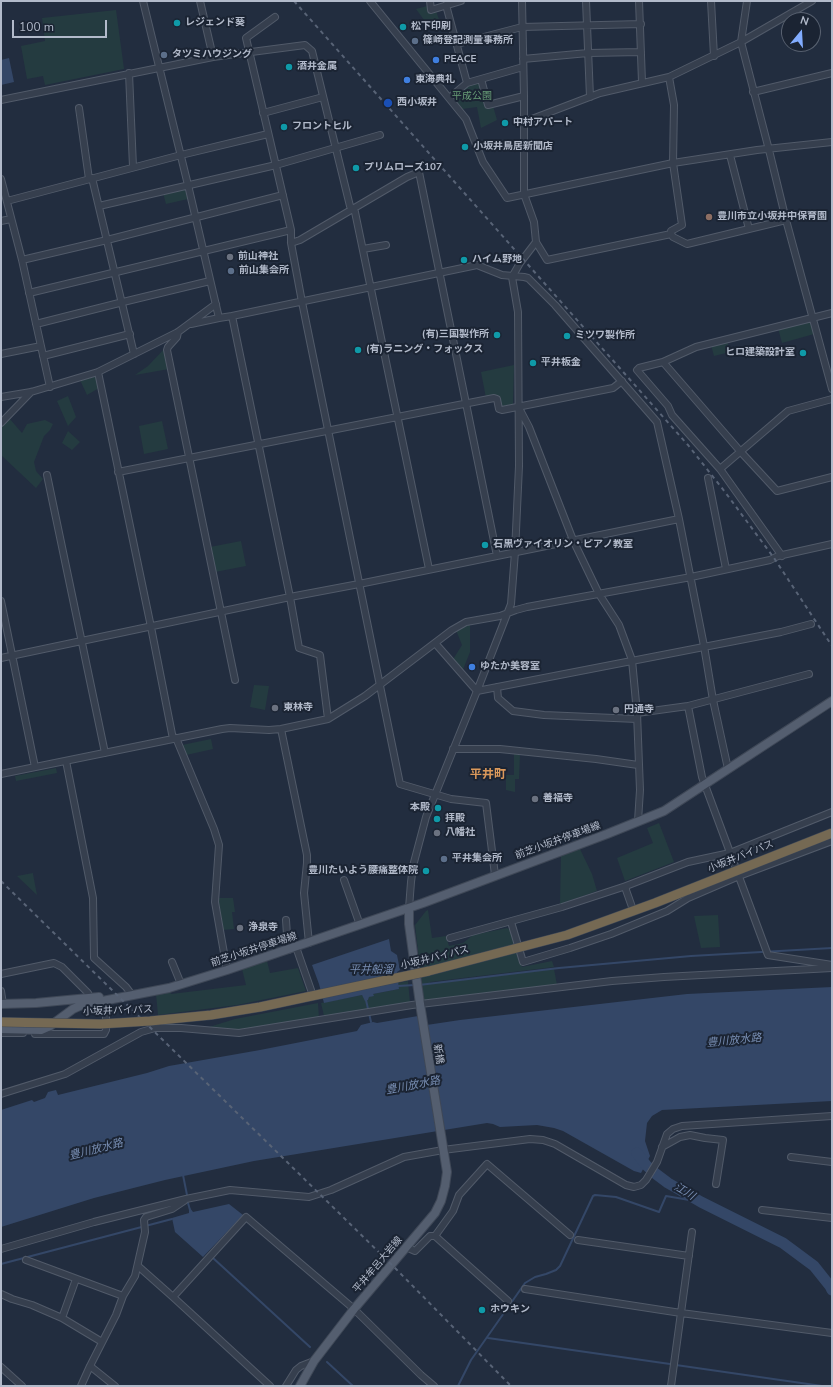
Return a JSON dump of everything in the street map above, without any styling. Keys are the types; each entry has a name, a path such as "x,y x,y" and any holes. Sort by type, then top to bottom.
{"highway":[{"name":"小坂井バイパス","path":"1,1022 100,1024 211,1015 260,1007 429,971 567,935 655,904 832,833"}],"main road":[{"name":"前芝小坂井停車場線","path":"1,1029 41,1030 50,1026 73,1009 82,1005 155,991 292,949 409,908 664,811 832,701"},
{"path":"409,908 409,924 420,1006"},
{"name":"前芝小坂井停車場線","path":"2,1004 36,1004 132,995"},
{"name":"新橋","path":"420,1006 443,1150"},
{"name":"平井牟呂大岩線","path":"300,1386 314,1361 354,1309 434,1213 441,1201 447,1172 443,1150"}],"street":[{"path":"143,1 219,318"},
{"path":"202,1 213,57"},
{"path":"370,1 466,119 483,162 507,198 674,163 757,150 769,150 832,142"},
{"path":"430,1 431,10 461,1"},
{"path":"522,1 524,194 534,222 536,242 547,260 671,234 671,231 682,225 674,163 674,105 669,77"},
{"path":"586,1 590,97"},
{"path":"639,1 642,82"},
{"path":"711,1 714,56"},
{"path":"747,1 741,42 786,220 832,389"},
{"path":"524,122 600,93 642,82 669,77 741,42 812,1"},
{"path":"446,5 468,83"},
{"path":"275,17 246,38 291,230 291,244 302,302 400,784 452,799 486,803 495,875"},
{"path":"457,44 522,27 641,24"},
{"path":"1,100 213,57 305,44 312,51 350,206 355,212 428,569"},
{"path":"523,59 641,52"},
{"path":"448,98 468,83 523,67"},
{"path":"129,73 132,167"},
{"path":"754,92 832,73"},
{"path":"481,79 488,105 524,96"},
{"path":"264,113 323,97"},
{"path":"79,108 91,178 134,354"},
{"path":"7,201 132,167 268,134"},
{"path":"99,206 276,165 380,135"},
{"path":"730,155 749,229"},
{"path":"291,244 407,177 419,172 497,556"},
{"path":"1,179 22,260 50,387"},
{"path":"22,260 283,195"},
{"path":"1,221 11,219"},
{"path":"671,234 673,238 687,244 786,220"},
{"path":"29,293 291,230"},
{"path":"409,908 411,882 426,817 511,604 516,552 519,466 518,312 512,276 536,242"},
{"path":"363,249 386,245"},
{"path":"187,325 440,274 477,265 502,275 528,278 555,305 657,422 691,577 728,769"},
{"path":"36,324 210,281"},
{"path":"1,397 31,392 98,372 178,332 216,304"},
{"path":"782,556 720,469 672,415 668,406 637,370 639,368 663,362 696,347 832,313"},
{"path":"232,316 290,597 299,648 320,655 328,719"},
{"path":"178,332 177,337 167,350 235,680"},
{"path":"43,356 130,334"},
{"path":"1,354 41,346"},
{"path":"663,362 740,451 777,491 832,477"},
{"path":"98,372 175,739 219,845 215,902 227,970"},
{"path":"118,472 495,398 500,410 519,407 613,388 622,381"},
{"path":"1,423 31,392"},
{"path":"720,469 788,411 832,398"},
{"path":"519,407 529,427 573,540 599,594 620,625 632,660 637,716 640,790 638,821"},
{"path":"47,475 105,753"},
{"path":"708,478 726,569"},
{"path":"1,658 290,597 679,519"},
{"path":"1,774 230,728 269,730 281,729 328,719 365,696 452,630 466,622 508,613 527,607 691,577 770,560 832,544"},
{"path":"1,600 35,767"},
{"path":"477,691 781,632 811,624"},
{"path":"435,643 477,691"},
{"path":"497,687 498,698 513,711 544,716 637,716 714,700 809,674"},
{"path":"688,706 702,777 768,955 832,967"},
{"path":"281,729 307,855 304,893 308,943"},
{"path":"453,749 500,749 638,765"},
{"path":"66,761 93,898 94,958 126,987 132,995"},
{"path":"450,938 511,922 626,886 688,862 730,853 832,812"},
{"path":"511,922 523,962 611,934 661,913 688,898 738,876 832,841"},
{"path":"344,880 360,925"},
{"path":"626,886 632,907"},
{"path":"286,920 292,949 310,990"},
{"path":"172,962 181,984"},
{"path":"1,974 54,964 62,967 88,993 90,998"},
{"path":"1,1094 65,1074 141,1032 155,1028 181,1028 239,1033 420,1006 627,980 832,967"},
{"path":"1,991 2,1004"},
{"path":"1,1033 104,1034 106,1030 106,1000"},
{"path":"1,1249 94,1222 186,1199 230,1190 309,1197 331,1190 404,1157 443,1150 530,1139 543,1140 555,1144 626,1186 634,1187 641,1185 646,1180 657,1162 667,1134 673,1129 682,1126 832,1116"},
{"path":"662,1147 680,1137 690,1135 723,1140 716,1184"},
{"path":"791,1157 832,1162"},
{"path":"406,1246 415,1251 430,1236 435,1236 453,1212 459,1195 487,1164 570,1235"},
{"path":"81,1386 135,1276 145,1232 144,1220 146,1217 172,1209 186,1199"},
{"path":"762,1210 832,1218"},
{"path":"173,1297 246,1217 354,1309 434,1386"},
{"path":"671,1386 692,1232"},
{"path":"435,1236 508,1301"},
{"path":"578,1240 689,1256"},
{"path":"26,1260 124,1296"},
{"path":"138,1266 270,1386"},
{"path":"62,1318 76,1279"},
{"path":"525,1289 681,1313 832,1333"},
{"path":"1,1294 62,1318 102,1342"},
{"path":"286,1386 300,1366 314,1361"},
{"path":"90,1366 115,1386"},
{"path":"1,1367 22,1386"}],"green space":[{"path":"427,6 428,13 436,11 440,22 427,24 416,9"},
{"path":"116,10 124,69 45,85 43,76 27,79 21,46 45,41 42,18"},
{"name":"平成公園","path":"480,83 486,107 493,106 497,120 481,128 477,107 462,109 453,98 468,85"},
{"path":"182,188 185,190 188,199 166,204 163,193"},
{"path":"810,320 814,334 782,343 778,328"},
{"path":"727,341 730,352 714,356 711,345"},
{"path":"166,347 169,369 135,375 148,366"},
{"path":"514,365 513,406 502,409 498,398 486,398 481,372"},
{"path":"97,375 99,388 87,395 80,380"},
{"path":"68,396 76,417 68,426 57,401"},
{"path":"9,418 22,433 27,424 45,420 53,424 44,436 34,462 36,471 43,479 36,488 1,455 1,426"},
{"path":"162,421 168,449 144,454 139,426"},
{"path":"68,431 80,442 72,450 62,443"},
{"path":"241,541 246,566 215,572 210,547"},
{"path":"470,624 470,652 462,672 452,661 462,645 456,630"},
{"path":"254,685 269,686 265,710 250,707"},
{"path":"211,739 213,749 186,755 182,745"},
{"path":"514,753 520,754 519,779 515,779 515,792 506,790 506,775 514,775"},
{"path":"56,768 57,773 16,781 15,776"},
{"path":"659,823 674,862 625,881 617,858 653,843 647,828"},
{"path":"579,847 592,874 597,891 560,904 561,854"},
{"path":"33,874 37,895 17,876"},
{"path":"219,898 233,898 235,912 232,912 234,929 222,930 218,904"},
{"path":"428,910 432,938 446,936 449,946 463,943 473,935 507,928 510,930 522,967 552,961 554,967 430,982 430,984 554,969 557,985 426,1001 424,1000 415,925"},
{"path":"718,915 720,947 701,948 694,916"},
{"path":"267,961 270,973 298,968 306,991 237,1005 158,1015 156,994 170,991 171,994 246,985 242,969"},
{"path":"408,981 410,1003 324,1016 321,1003 362,995 365,1000 368,1000 373,994 399,989 398,983"},
{"path":"318,1003 319,1018 234,1031 181,1026 209,1027 235,1019"}],"water":[{"path":"9,58 14,82 1,85 1,60"},
{"name":"平井船溜","path":"389,939 391,951 397,955 400,970 397,972 399,989 373,994 374,996 369,997 368,1000 365,1001 362,995 324,1003 312,965"},
{"name":"豊川放水路","path":"832,987 832,1101 662,1110 652,1116 647,1123 645,1141 650,1156 641,1173 634,1171 563,1131 554,1128 537,1125 500,1127 487,1123 254,1161 165,1180 94,1198 1,1227 1,1110 32,1100 34,1102 45,1098 48,1092 56,1090 58,1095 147,1073 169,1066 357,1031 361,1025 373,1022 377,1023 418,1016 420,1026 687,994"},
{"path":"229,1204 243,1215 203,1257 175,1232 172,1218 189,1213 190,1208 193,1212"}],"waterway":[{"path":"419,985 559,968 691,956 832,948"},
{"path":"398,986 415,985"},
{"path":"366,1000 371,1022"},
{"name":"江川","path":"637,1153 646,1165 668,1183 701,1202 783,1243 814,1266 832,1290"},
{"path":"183,1175 187,1195"},
{"path":"458,1386 471,1360 525,1283 535,1277 556,1270 560,1266 593,1196 616,1197 659,1212 666,1196 701,1202"},
{"path":"188,1203 190,1210"},
{"path":"1,1264 172,1219"},
{"path":"213,1258 310,1347"},
{"path":"488,1338 670,1364"},
{"path":"327,1362 353,1386"},
{"path":"676,1365 822,1386"}],"railway":[{"path":"294,1 688,445 774,558 832,646"},
{"path":"1,881 397,1270 511,1386"}],"place":[{"name":"レジェンド葵","path":"177,23"},
{"name":"松下印刷","path":"403,27"},
{"name":"篠崎登記測量事務所","path":"415,41"},
{"name":"タツミハウジング","path":"164,55"},
{"name":"PEACE","path":"436,60"},
{"name":"酒井金属","path":"289,67"},
{"name":"東海典礼","path":"407,80"},
{"name":"西小坂井","path":"388,103"},
{"name":"中村アパート","path":"505,123"},
{"name":"フロントヒル","path":"284,127"},
{"name":"小坂井鳥居新聞店","path":"465,147"},
{"name":"プリムローズ107","path":"356,168"},
{"name":"豊川市立小坂井中保育園","path":"709,217"},
{"name":"前山神社","path":"230,257"},
{"name":"ハイム野地","path":"464,260"},
{"name":"前山集会所","path":"231,271"},
{"name":"(有)三国製作所","path":"497,335"},
{"name":"ミツワ製作所","path":"567,336"},
{"name":"(有)ラニング・フォックス","path":"358,350"},
{"name":"ヒロ建築設計室","path":"803,353"},
{"name":"平井板金","path":"533,363"},
{"name":"石黒ヴァイオリン・ピアノ教室","path":"485,545"},
{"name":"ゆたか美容室","path":"472,667"},
{"name":"東林寺","path":"275,708"},
{"name":"円通寺","path":"616,710"},
{"name":"善福寺","path":"535,799"},
{"name":"本殿","path":"438,808"},
{"name":"拝殿","path":"437,819"},
{"name":"八幡社","path":"437,833"},
{"name":"平井集会所","path":"444,859"},
{"name":"豊川たいよう腰痛整体院","path":"426,871"},
{"name":"浄泉寺","path":"240,928"},
{"name":"ホウキン","path":"482,1310"}],"district":[{"name":"平井町","path":"488,775"}]}
